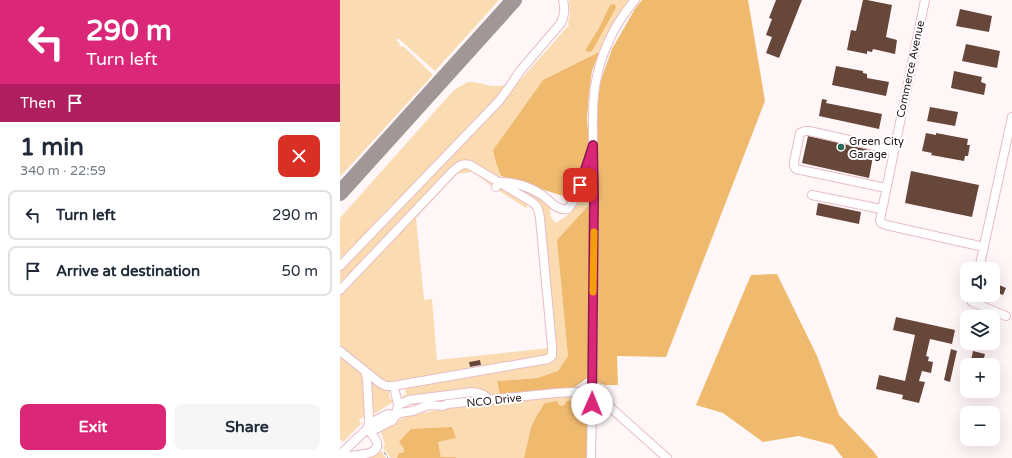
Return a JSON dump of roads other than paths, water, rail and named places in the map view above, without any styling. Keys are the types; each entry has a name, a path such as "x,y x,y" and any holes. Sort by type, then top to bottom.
{"street":[{"path":"340,266 499,101 520,71 561,23 564,16 565,7 563,0"},
{"path":"591,458 594,205 592,104 598,70 605,49 614,29 634,0"},
{"name":"Commerce Avenue","path":"881,210 925,0"},
{"path":"981,262 1012,117"},
{"path":"886,188 796,169 794,162 800,133 809,131 894,150"},
{"path":"498,185 506,182 515,183 543,195 558,208 564,210 568,209 573,202 580,185 593,145"},
{"path":"340,290 458,166 464,164 470,165 498,185 532,202 534,208 539,211 552,346 552,356 548,359 544,361 386,386 380,384 340,351"},
{"path":"812,195 881,210 880,220 884,224 984,247"},
{"path":"979,302 1006,316"},
{"path":"365,372 367,379 369,418 368,429 375,436 377,444 386,455"},
{"path":"395,391 398,405 396,415"},
{"path":"592,391 667,458"},
{"name":"NCO Drive","path":"340,455 368,429 376,429 392,421 396,415 400,413 413,412 428,405 442,406 447,404 556,393 592,391"},
{"path":"398,405 409,400 472,392 481,393 489,400"},
{"path":"340,455 370,453 375,450 377,444"}],"place":[{"name":"Green City Garage","path":"841,147"}]}
